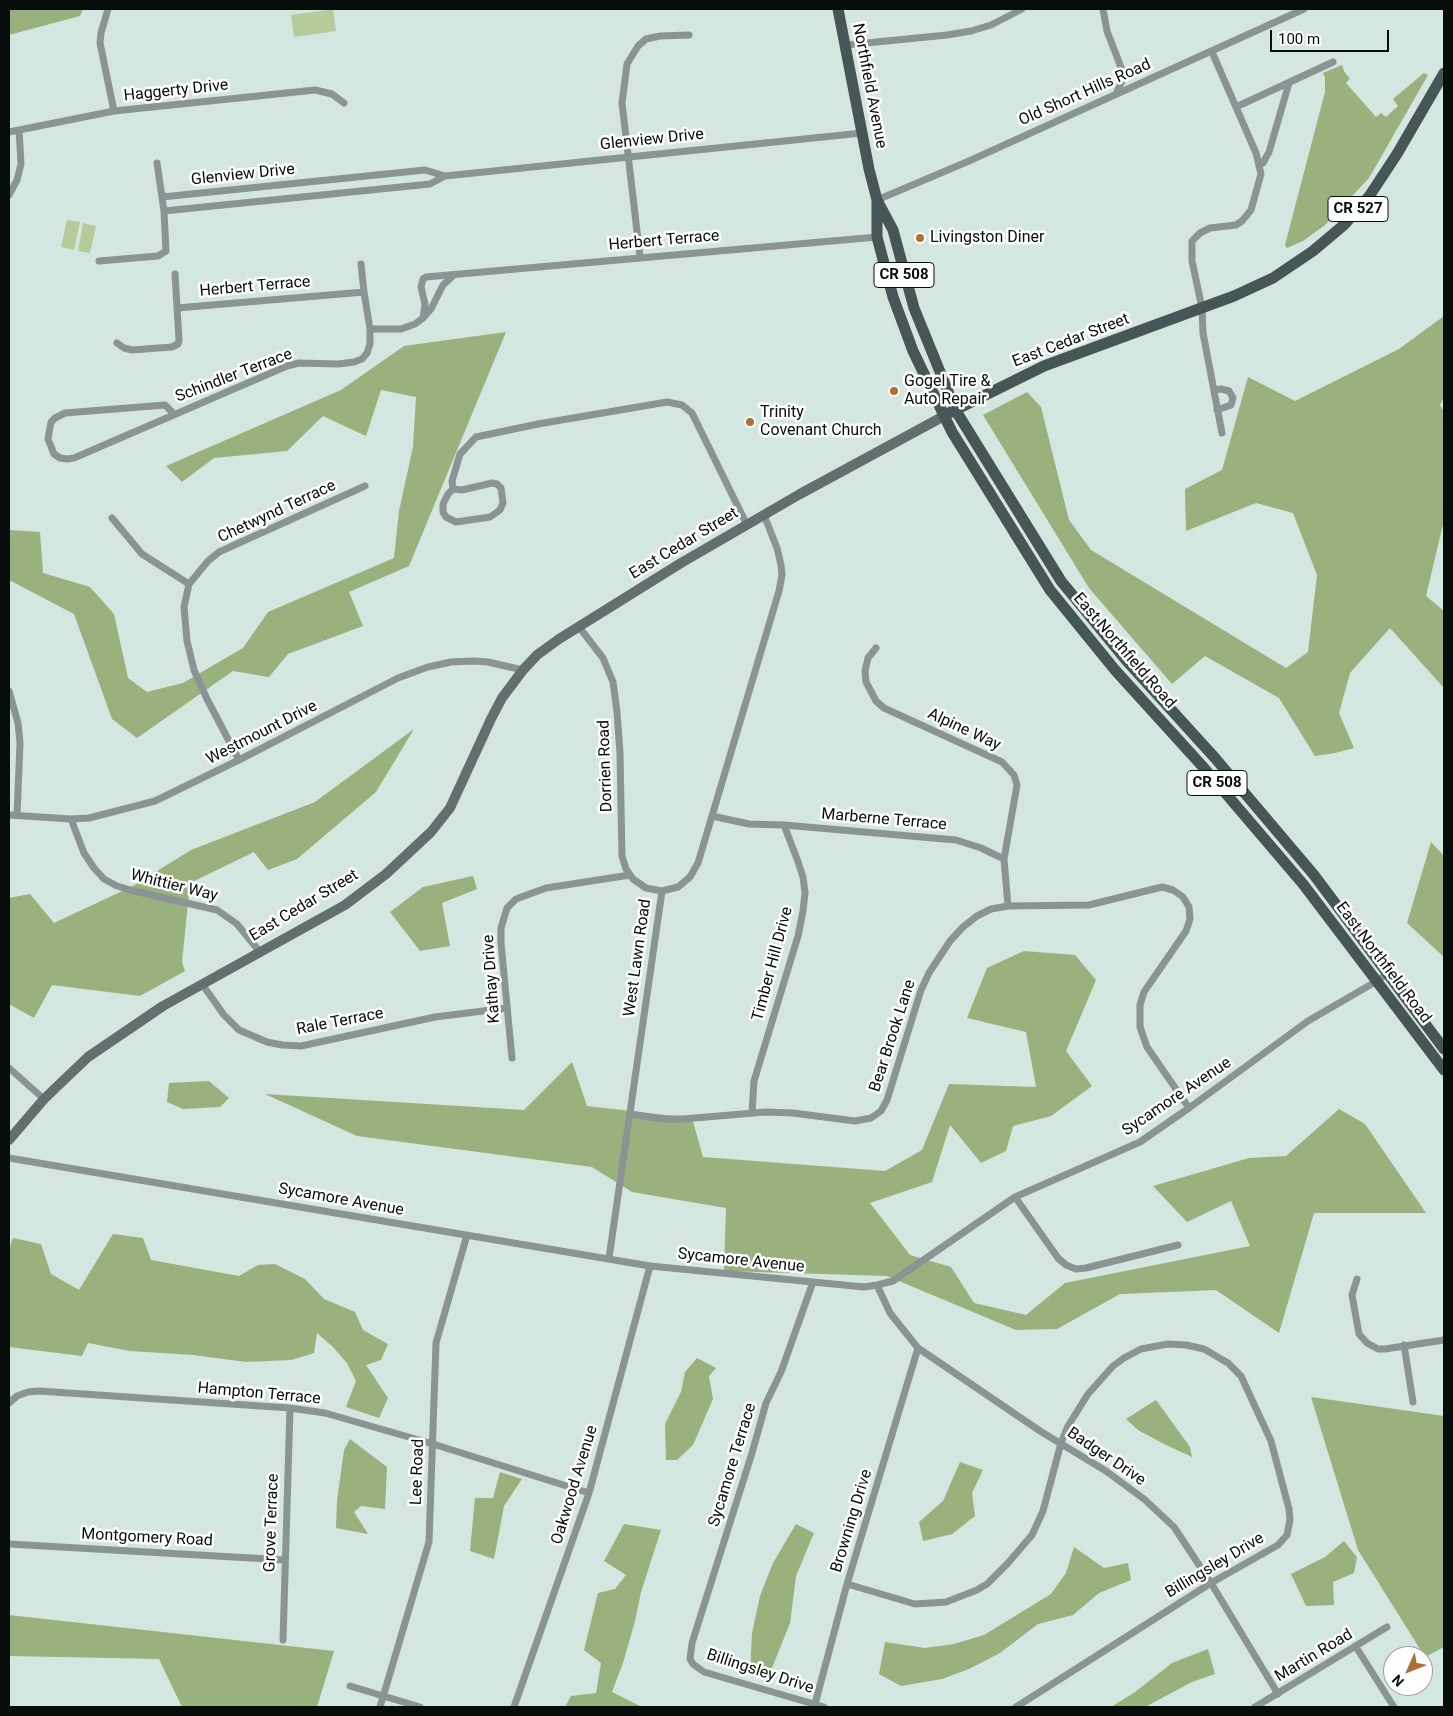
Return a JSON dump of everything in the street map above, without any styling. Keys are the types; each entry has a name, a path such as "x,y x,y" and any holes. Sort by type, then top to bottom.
{"main road":[{"name":"Northfield Avenue","path":"838,9 869,169"},
{"name":"East Cedar Street","path":"9,1140 44,1099 88,1057 163,1006 345,905 386,874 431,832 450,808 502,698 537,655 681,563 944,416 1044,366 1234,296 1273,278 1313,251 1345,224 1370,195 1444,72"},
{"name":"East Northfield Road","path":"869,169 877,200 893,230 914,308 956,411 1061,581 1126,660 1314,875 1444,1049"},
{"name":"East Northfield Road","path":"877,200 877,237 889,284 910,342 944,416 1050,590 1115,670 1226,793 1303,884 1444,1070"},
{"path":"877,237 888,239 899,281 907,286"},
{"path":"1066,610 1077,601"},
{"path":"1144,702 1155,692"},
{"path":"1226,793 1235,783"},
{"path":"1303,884 1314,875"}],"street":[{"path":"108,9 102,26 100,43 114,111"},
{"path":"846,45 971,31 992,25 1022,9"},
{"path":"1103,9 1107,32 1122,70 1122,81 1116,94"},
{"name":"Old Short Hills Road","path":"877,200 969,161 1304,9"},
{"path":"640,257 622,103 627,64 638,46 646,39 660,36 689,35"},
{"path":"1212,52 1256,153 1261,174 1254,203 1247,217 1242,222 1236,225 1210,228 1200,233 1192,241 1192,261 1202,308 1203,333 1222,434"},
{"path":"1236,108 1333,62"},
{"path":"1259,164 1263,163 1269,152 1289,83"},
{"name":"Haggerty Drive","path":"9,132 114,111 315,90 332,94 344,103"},
{"path":"9,195 17,180 21,164 19,130"},
{"name":"Glenview Drive","path":"164,211 430,184 444,176 862,133"},
{"path":"99,261 158,256 165,253 167,248 164,211 157,163"},
{"name":"Glenview Drive","path":"162,196 425,170 444,176"},
{"name":"Herbert Terrace","path":"423,318 425,304 421,287 423,279 426,277 877,237"},
{"path":"361,264 370,330 402,329 415,324 431,309 443,285 454,275"},
{"name":"Herbert Terrace","path":"117,342 124,348 132,350 175,346 179,340 175,274"},
{"name":"Herbert Terrace","path":"177,308 364,292"},
{"name":"Schindler Terrace","path":"174,414 165,405 66,413 51,422 48,439 54,454 60,458 74,458 287,366 299,363 347,364 362,359 367,353 370,344 370,330"},
{"path":"1214,390 1229,390 1233,398 1231,405 1217,410"},
{"path":"453,489 452,481 460,454 476,437 538,424 667,402 682,405 692,413 747,525"},
{"path":"492,483 497,484 501,488 503,504 500,510 490,516 456,522 450,520 443,512 443,504 453,489 462,490 492,483"},
{"name":"Chetwynd Terrace","path":"239,760 194,670 187,641 184,607 189,584 219,552 365,486"},
{"name":"West Lawn Road","path":"609,1258 662,891 670,890 684,883 695,871 779,591 782,575 777,548 764,515"},
{"path":"112,518 142,554 189,584"},
{"name":"Dorrien Road","path":"579,627 602,658 612,682 617,712 620,754 622,856 630,875"},
{"name":"Alpine Way","path":"876,648 868,658 866,682 876,701 884,708 1002,762 1014,775 1017,785 1004,859"},
{"name":"Westmount Drive","path":"9,815 72,819 107,814 155,800 239,760 398,678 428,667 451,662 475,661 523,670"},
{"path":"9,691 18,723 20,744 17,815"},
{"name":"Marberne Terrace","path":"712,816 749,824 784,825 956,840 981,848 1004,859"},
{"name":"Whittier Way","path":"72,819 84,853 104,879 117,886 134,891 217,910 237,924 260,952"},
{"name":"Timber Hill Drive","path":"752,1113 754,1080 798,936 805,893 803,877 784,825"},
{"path":"1004,859 1008,906"},
{"path":"630,875 646,888 662,891"},
{"name":"Kathay Drive","path":"512,1058 501,943 501,928 507,908 516,899 546,888 630,875"},
{"name":"Bear Brook Lane","path":"630,1114 662,1120 752,1113 793,1113 855,1121 865,1120 881,1111 887,1100 921,990 939,956 963,927 976,916 991,909 1008,906 1089,905 1162,887 1173,890 1183,897 1189,907 1189,925 1144,992 1139,1016 1141,1032 1147,1047 1189,1108"},
{"name":"Sycamore Avenue","path":"9,1158 650,1266 813,1282 864,1286 877,1285 893,1281 1015,1197 1140,1142 1308,1021 1388,973"},
{"name":"Rale Terrace","path":"202,984 224,1015 239,1030 267,1042 282,1045 301,1046 435,1017 507,1008"},
{"path":"9,1068 44,1099"},
{"path":"1015,1197 1058,1258 1066,1266 1076,1269 1178,1245"},
{"name":"Lee Road","path":"380,1707 430,1542 436,1343 467,1235"},
{"name":"Oakwood Avenue","path":"514,1707 590,1493 650,1266"},
{"path":"1357,1279 1352,1295 1359,1334 1367,1343 1378,1349 1444,1340"},
{"name":"Sycamore Terrace","path":"690,1659 692,1643 766,1403 781,1372 813,1282"},
{"name":"Badger Drive","path":"877,1285 890,1313 918,1348 1040,1431 1106,1471 1144,1499 1174,1527 1211,1583 1278,1694"},
{"name":"Billingsley Drive","path":"847,1584 915,1604 946,1602 978,1590 987,1584 1008,1563 1032,1535 1043,1511 1061,1443 1077,1410 1100,1379 1124,1358 1141,1349 1168,1344 1195,1346 1212,1353 1234,1369 1241,1376 1271,1440 1289,1508 1290,1520 1287,1535 1278,1544 1211,1583 1016,1707"},
{"path":"1404,1345 1413,1402"},
{"name":"Browning Drive","path":"815,1704 847,1584 918,1348"},
{"name":"Hampton Terrace","path":"9,1403 17,1396 39,1391 290,1408 325,1413 433,1444 590,1493"},
{"name":"Grove Terrace","path":"283,1640 290,1408"},
{"name":"Montgomery Road","path":"9,1544 285,1560"},
{"name":"Martin Road","path":"1255,1707 1387,1627"},
{"path":"1356,1647 1394,1707"},
{"name":"Billingsley Drive","path":"690,1659 693,1664 704,1672 824,1707"},
{"path":"350,1686 420,1707"}],"green space":[{"path":"9,9 83,9 80,16 9,35"},
{"path":"333,9 336,31 294,37 291,15"},
{"path":"1342,65 1350,79 1346,83 1376,117 1381,113 1386,117 1398,106 1393,99 1424,73 1428,75 1369,178 1325,225 1303,241 1287,248 1285,245 1325,92 1323,73"},
{"path":"67,220 80,222 74,250 61,247"},
{"path":"83,223 96,226 90,253 78,251"},
{"path":"1444,316 1444,397 1440,405 1444,412 1444,520 1426,596 1444,611 1444,688 1390,628 1350,673 1339,713 1354,748 1335,753 1315,756 1279,698 1205,656 1172,684 1089,588 983,415 1027,392 1041,407 1069,520 1091,550 1286,668 1308,652 1317,575 1293,513 1256,503 1186,531 1185,489 1222,470 1248,377 1295,401 1399,349"},
{"path":"506,332 409,566 349,592 363,626 288,654 269,677 233,671 137,738 112,719 74,614 9,580 9,530 40,532 43,573 90,587 114,614 128,678 147,692 183,683 243,648 268,612 394,558 399,511 413,447 416,397 381,390 366,436 323,416 287,451 214,458 182,482 166,466 341,390 404,346"},
{"path":"414,729 376,792 297,859 268,870 254,852 190,883 182,962 185,971 140,996 52,985 34,1018 9,1004 9,898 30,894 54,923 133,886 191,850 315,802"},
{"path":"1431,842 1444,856 1444,957 1407,923"},
{"path":"473,876 477,889 442,903 450,946 420,951 390,912 423,887"},
{"path":"1024,951 1075,955 1096,980 1066,1051 1092,1086 1051,1116 1013,1126 1006,1151 981,1163 950,1125 932,1182 870,1203 910,1255 951,1267 974,1303 1026,1315 1065,1283 1250,1246 1231,1201 1187,1222 1153,1186 1249,1158 1286,1156 1339,1109 1365,1124 1426,1213 1314,1213 1279,1333 1216,1290 1120,1294 1057,1329 1016,1330 887,1276 724,1271 726,1208 632,1192 592,1167 357,1136 265,1094 524,1110 572,1062 587,1106 692,1118 703,1157 885,1171 922,1150 949,1084 1036,1087 1026,1032 967,1018 987,968"},
{"path":"209,1081 229,1098 220,1107 183,1109 167,1102 169,1083"},
{"path":"113,1234 143,1238 151,1260 239,1276 258,1265 275,1264 305,1279 324,1299 355,1312 363,1330 388,1344 381,1360 366,1365 388,1398 379,1418 346,1407 356,1381 347,1363 317,1333 314,1353 291,1360 246,1362 193,1355 130,1351 88,1343 82,1356 9,1347 9,1249 13,1238 41,1244 51,1274 79,1290"},
{"path":"697,1358 716,1368 709,1376 713,1399 693,1445 677,1460 666,1460 665,1424 681,1392 685,1372"},
{"path":"1311,1397 1444,1416 1444,1647 1433,1653 1433,1646 1418,1646 1358,1550"},
{"path":"1156,1400 1190,1447 1192,1457 1138,1430 1126,1419"},
{"path":"350,1439 387,1467 385,1509 361,1506 354,1512 368,1534 336,1528 337,1501 344,1450"},
{"path":"960,1462 983,1470 972,1493 975,1516 952,1534 923,1541 919,1522 943,1501"},
{"path":"500,1472 522,1479 504,1506 494,1559 470,1551 475,1498 493,1498"},
{"path":"624,1524 661,1530 641,1592 623,1663 612,1692 642,1707 565,1707 571,1696 596,1693 601,1663 584,1650 598,1593 615,1589 626,1575 604,1561"},
{"path":"796,1524 814,1533 796,1576 790,1623 772,1668 750,1674 752,1633 760,1596 773,1563"},
{"path":"1344,1541 1357,1557 1354,1573 1333,1582 1334,1605 1306,1606 1291,1574 1325,1557"},
{"path":"1074,1547 1104,1568 1128,1563 1131,1580 1099,1593 1073,1615 1038,1624 1000,1653 969,1669 942,1679 901,1686 879,1674 885,1642 925,1648 954,1644 984,1635 1051,1594 1066,1573"},
{"path":"9,1615 334,1651 317,1707 182,1707 159,1659 9,1656"},
{"path":"1208,1649 1215,1674 1192,1682 1145,1707 1111,1707 1135,1692 1172,1663"}],"place":[{"name":"Livingston Diner","path":"920,238"},
{"name":"Gogel Tire & Auto Repair","path":"894,391"},
{"name":"Trinity Covenant Church","path":"750,422"}]}
